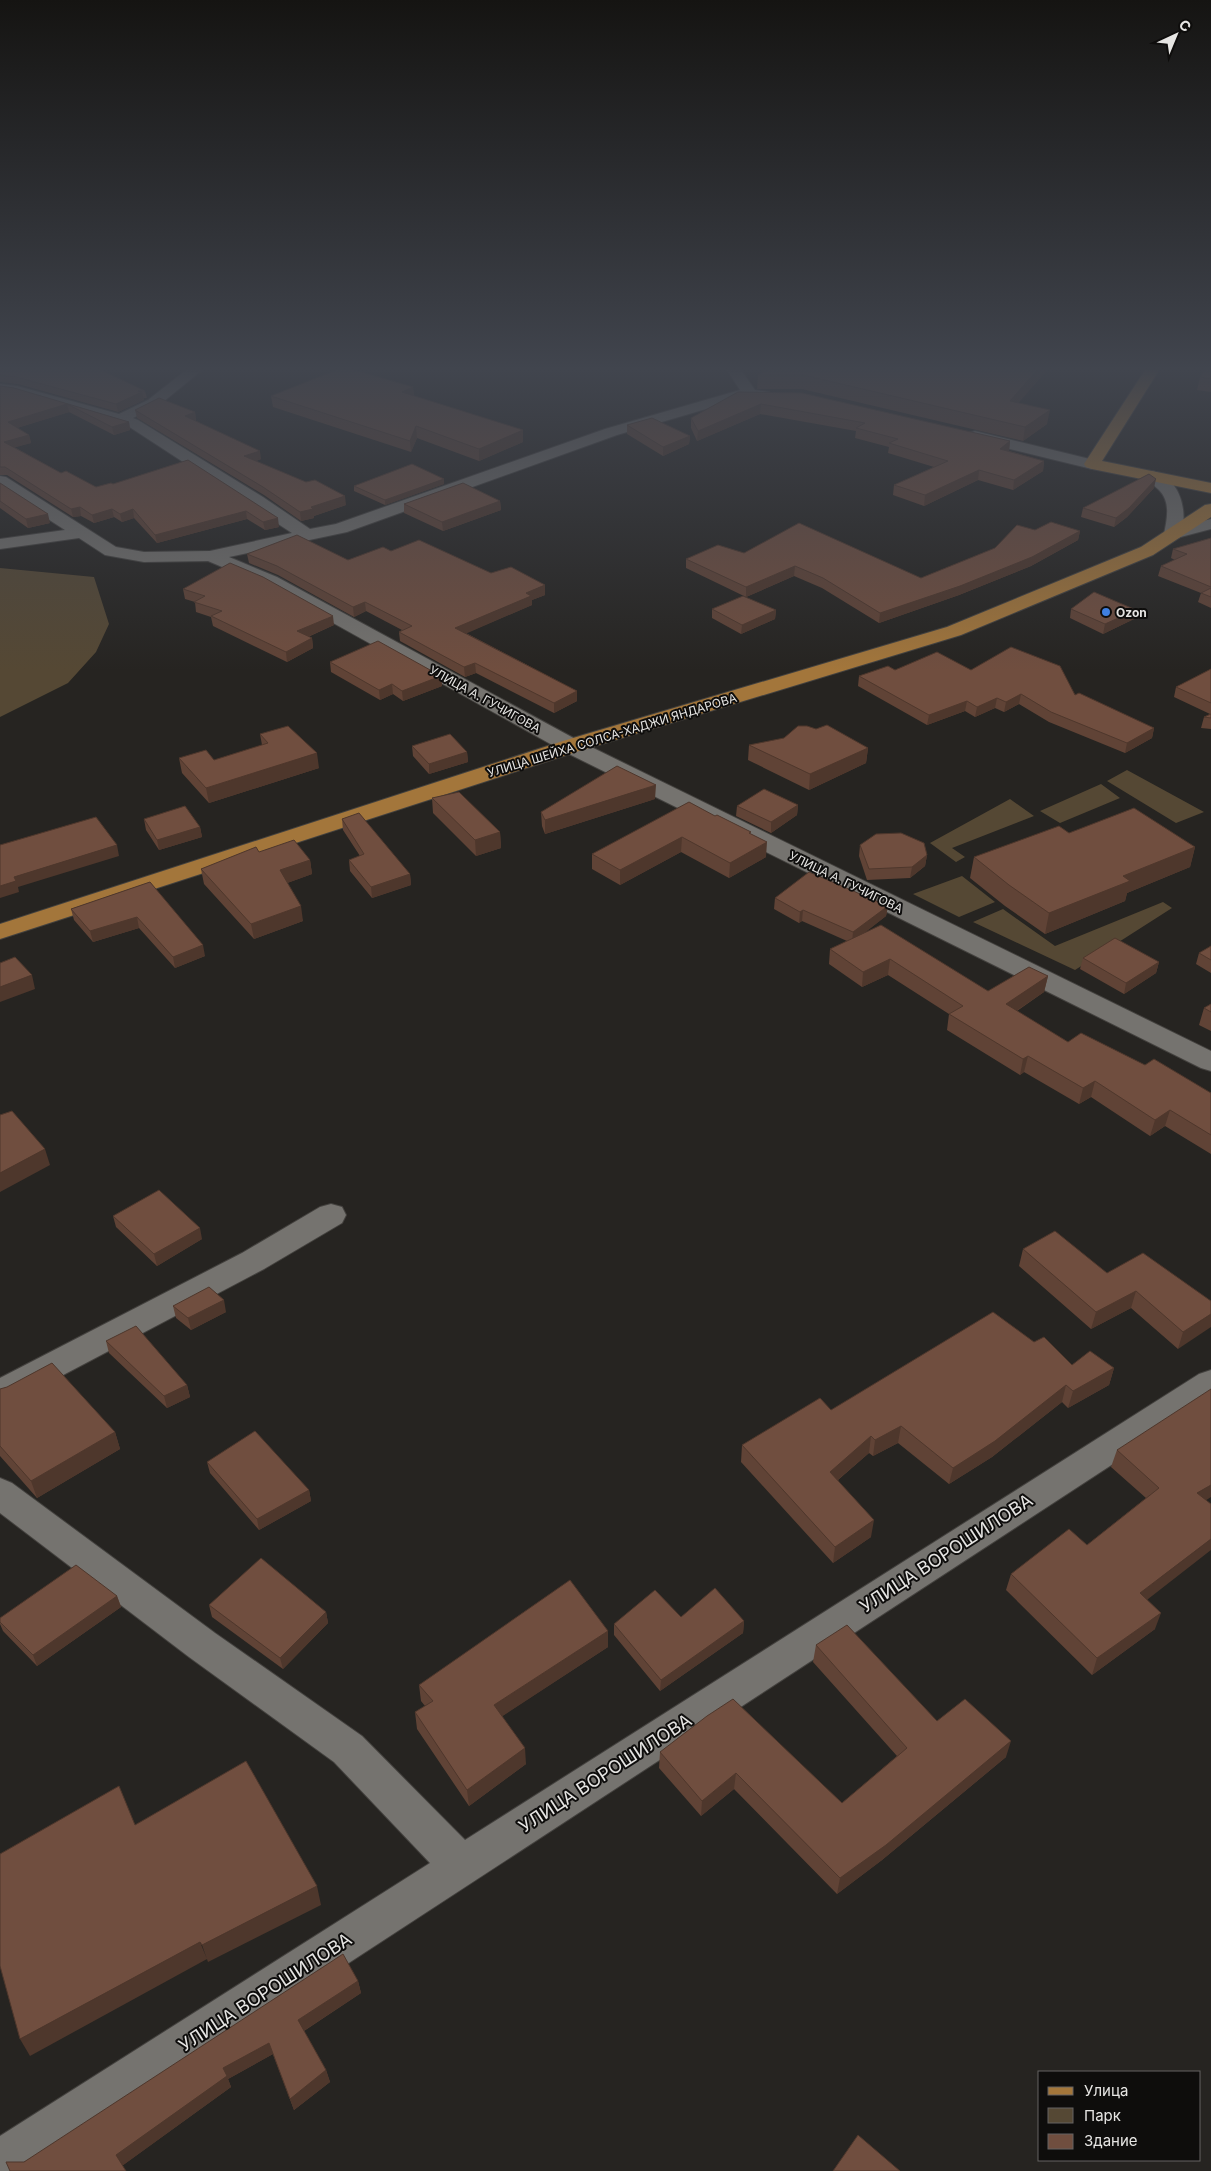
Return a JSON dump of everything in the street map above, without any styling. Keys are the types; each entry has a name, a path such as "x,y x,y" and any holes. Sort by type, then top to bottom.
{"main road":[{"path":"1114,468 1211,488"},
{"name":"УЛИЦА ШЕЙХА СОЛСА-ХАДЖИ ЯНДАРОВА","path":"0,932 571,746 954,630 1147,551 1211,509"}],"street":[{"path":"205,468 308,536"},
{"path":"210,556 342,528 509,468"},
{"path":"1152,476 1173,495 1176,506 1173,534 1211,524"},
{"name":"УЛИЦА А. ГУЧИГОВА","path":"0,481 110,551 144,557 210,556 271,581 571,746 1211,1062"},
{"path":"0,544 80,533"},
{"path":"0,1393 253,1261 331,1215"},
{"name":"УЛИЦА ВОРОШИЛОВА","path":"0,2163 1211,1382"},
{"path":"0,1493 202,1645 348,1749 462,1866"}],"green space":[{"path":"0,568 94,577 109,624 96,652 68,683 0,717"},
{"path":"1127,770 1204,812 1176,823 1107,781"},
{"path":"1101,784 1120,798 1060,823 1040,811"},
{"path":"1010,799 1034,816 952,848 965,857 956,862 930,843"},
{"path":"962,876 995,902 959,917 913,894"},
{"path":"1163,902 1172,908 1075,970 973,922 1003,909 1055,946"}],"building":[{"path":"7,468 52,468 61,473 66,471 96,487 113,484 162,468 201,468 278,518 263,522 246,511 155,535 133,509 120,514 112,509 92,515 80,507 71,509"},
{"path":"232,468 273,468 306,482 315,480 345,496 311,507 313,509 300,512"},
{"path":"401,468 421,468 444,479 385,500 354,486"},
{"path":"932,468 1032,468 1014,480 979,470 925,495 894,485"},
{"path":"1149,474 1156,479 1129,508 1116,518 1083,508"},
{"path":"0,483 48,514 26,519 0,501"},
{"path":"463,483 500,501 442,522 404,504"},
{"path":"1051,522 1080,531 1032,557 960,586 880,613 823,578 795,566 746,587 686,559 718,545 744,553 799,523 921,578 995,548 1017,525 1035,530"},
{"path":"297,535 348,560 383,547 391,551 419,540 491,573 511,567 545,585 526,593 531,596 455,628 577,691 554,703 475,663 464,667 399,632 412,626 365,602 353,607 277,566 247,554"},
{"path":"1211,538 1211,587 1161,566 1187,554 1173,549"},
{"path":"230,563 263,577 333,616 297,631 312,638 286,652 211,616 222,611 194,602 205,596 183,589"},
{"path":"1211,588 1211,597 1201,593"},
{"path":"1094,592 1136,610 1105,624 1071,609"},
{"path":"743,596 776,610 742,625 712,609"},
{"path":"378,641 441,676 402,691 392,684 379,690 330,662"},
{"path":"1011,647 1060,666 1075,695 1079,693 1154,728 1127,743 1051,712 1021,694 1006,702 997,698 977,707 967,701 929,715 859,676 888,666 895,670 937,652 971,670"},
{"path":"1211,669 1211,703 1176,687"},
{"path":"827,725 868,748 810,774 749,745 784,738 798,726 816,729"},
{"path":"288,726 317,753 206,788 179,758 206,750 214,760 268,743 260,734"},
{"path":"450,734 467,752 429,764 412,746"},
{"path":"617,766 656,785 545,820 541,812"},
{"path":"764,789 798,805 771,822 737,806"},
{"path":"459,792 500,832 475,840 432,798"},
{"path":"689,802 751,832 749,833 767,842 730,863 682,837 620,870 592,854"},
{"path":"185,806 200,827 157,840 144,819"},
{"path":"1134,808 1195,847 1123,876 1130,881 1049,913 974,857 1059,826 1069,833"},
{"path":"359,813 410,874 371,887 349,860 364,854 342,819"},
{"path":"96,817 117,845 14,877 16,881 0,886 0,845"},
{"path":"901,833 924,843 927,855 912,867 869,869 860,845 876,834"},
{"path":"294,840 310,860 280,870 301,906 251,924 201,869 256,847 259,852"},
{"path":"809,872 888,906 853,932 803,910 800,912 775,898"},
{"path":"150,882 203,945 173,957 137,917 90,931 71,909"},
{"path":"881,925 988,991 1029,967 1048,976 1006,1004 1068,1042 1081,1033 1145,1065 1154,1059 1211,1093 1211,1135 1170,1110 1155,1120 1095,1081 1083,1088 1028,1056 1023,1059 949,1014 963,1006 890,959 863,972 830,949"},
{"path":"1115,938 1159,962 1126,983 1083,958"},
{"path":"1211,946 1211,960 1199,953"},
{"path":"15,957 32,975 0,987 0,963"},
{"path":"1211,1004 1211,1012 1204,1008"},
{"path":"12,1111 45,1149 0,1173 0,1115"},
{"path":"159,1190 200,1228 154,1254 113,1216"},
{"path":"1055,1231 1107,1273 1143,1253 1211,1301 1211,1314 1183,1332 1136,1291 1096,1312 1023,1249"},
{"path":"209,1287 224,1300 188,1318 173,1306"},
{"path":"993,1312 1034,1342 1044,1337 1072,1365 1090,1351 1114,1368 1073,1391 1066,1385 995,1441 953,1468 901,1426 875,1440 871,1436 830,1472 874,1520 835,1547 742,1445 820,1398 831,1410"},
{"path":"136,1326 187,1385 164,1396 106,1341"},
{"path":"52,1363 115,1432 31,1481 0,1446 0,1389"},
{"path":"1211,1389 1211,1485 1197,1493 1211,1504 1211,1539 1140,1593 1161,1613 1097,1658 1011,1574 1069,1529 1087,1545 1159,1488 1117,1450"},
{"path":"255,1431 309,1490 257,1519 207,1462"},
{"path":"261,1558 326,1612 280,1658 209,1605"},
{"path":"76,1565 117,1596 33,1655 0,1622 0,1618"},
{"path":"570,1580 608,1631 494,1705 525,1748 467,1790 415,1712 433,1701 419,1685"},
{"path":"715,1588 744,1621 661,1680 614,1624 655,1590 681,1617"},
{"path":"847,1625 937,1721 965,1699 1011,1741 886,1845 840,1878 736,1773 702,1801 660,1752 707,1716 733,1699 842,1803 907,1748 816,1645"},
{"path":"246,1761 317,1886 202,1945 200,1942 20,2039 0,1966 0,1854 119,1786 135,1825"},
{"path":"343,1954 358,1981 298,2020 326,2070 290,2099 269,2043 223,2068 227,2076 116,2155 126,2171 10,2171 6,2162 24,2162"},
{"path":"858,2135 900,2171 833,2171"}],"place":[{"name":"Ozon","path":"1106,612"}]}
